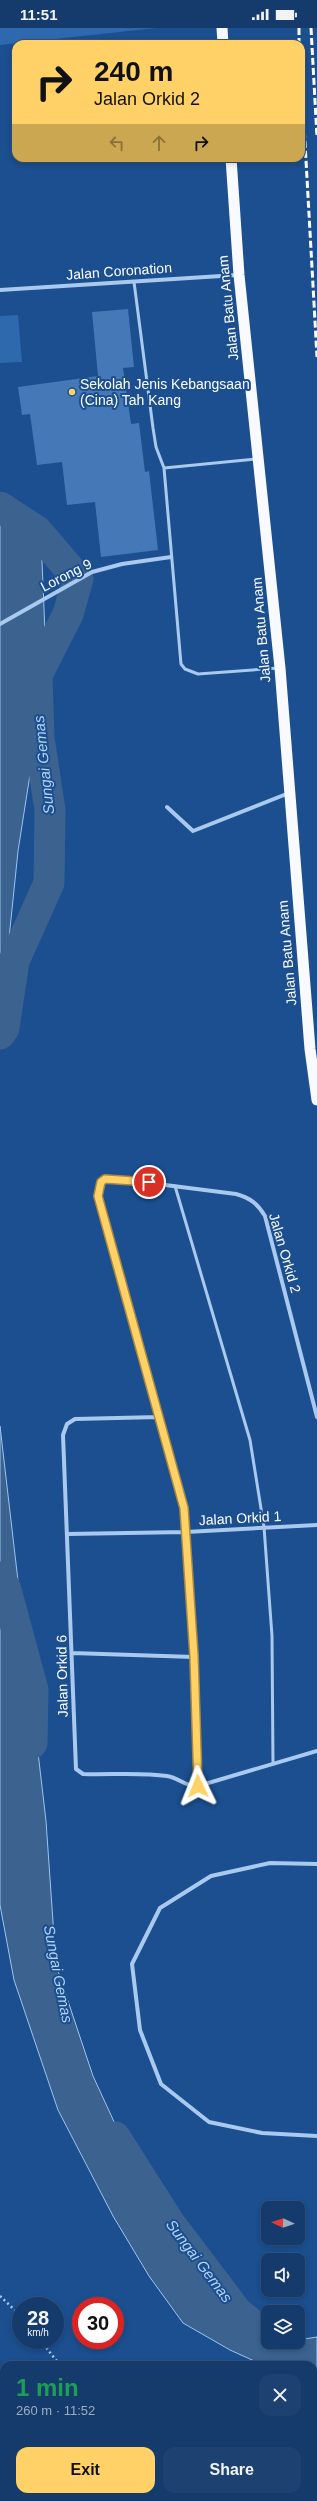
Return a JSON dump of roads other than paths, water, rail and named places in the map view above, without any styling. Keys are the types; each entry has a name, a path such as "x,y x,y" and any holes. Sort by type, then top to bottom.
{"highway":[{"path":"222,28 223,40"},
{"name":"Jalan Batu Anam","path":"231,162 239,275 280,668 310,1049 317,1100"}],"street":[{"name":"Jalan Coronation","path":"0,290 239,275"},
{"name":"Lorong 9","path":"0,624 92,572 122,564 171,557"},
{"path":"167,806 193,831 290,793"},
{"name":"Jalan Orkid 2","path":"159,1417 99,1204 101,1182 110,1178 175,1185 236,1194 248,1197 259,1206 265,1216 317,1417"},
{"path":"159,1417 184,1508 194,1656 198,1786 317,1751"},
{"name":"Jalan Orkid 6","path":"159,1417 86,1418 75,1419 67,1424 62,1445 68,1534 75,1766 77,1771 83,1774 165,1775 179,1779 183,1784 190,1787 198,1786"},
{"name":"Jalan Orkid 1","path":"68,1534 186,1532 317,1525"},
{"path":"72,1653 194,1656"},
{"path":"317,1864 270,1863 211,1876 160,1908 132,1964 140,2030 161,2084 209,2122 262,2133 317,2136"}],"lane":[{"path":"134,282 156,447 164,468 180,658 185,669 198,674 280,668"},
{"path":"164,468 259,459"},
{"path":"175,1185 250,1440 264,1527 272,1636 273,1764"}],"water":[{"path":"0,520 41,538 45,632 37,730 18,851 0,1026"},
{"path":"0,1426 46,1821 56,1965 93,2076 150,2200 197,2282 261,2323 261,2349 305,2349 305,2339 317,2337 317,2361 254,2361 230,2350 183,2323 149,2276 113,2216 58,2110 14,1980 0,1905"}],"waterway":[{"name":"Sungai Gemas","path":"0,507 37,531 78,579 68,614 37,675 39,738 50,810 49,883 14,961 4,1028 0,1034"},
{"name":"Sungai Gemas","path":"0,1577 6,1590 33,1690 32,1743"},
{"name":"Sungai Gemas","path":"115,2137 169,2222 237,2312 261,2331"}],"railway":[{"path":"299,28 299,40"},
{"path":"311,28 317,137"},
{"path":"305,142 317,357"}],"place":[{"name":"Sekolah Jenis Kebangsaan (Cina) Tah Kang","path":"72,392"}]}
